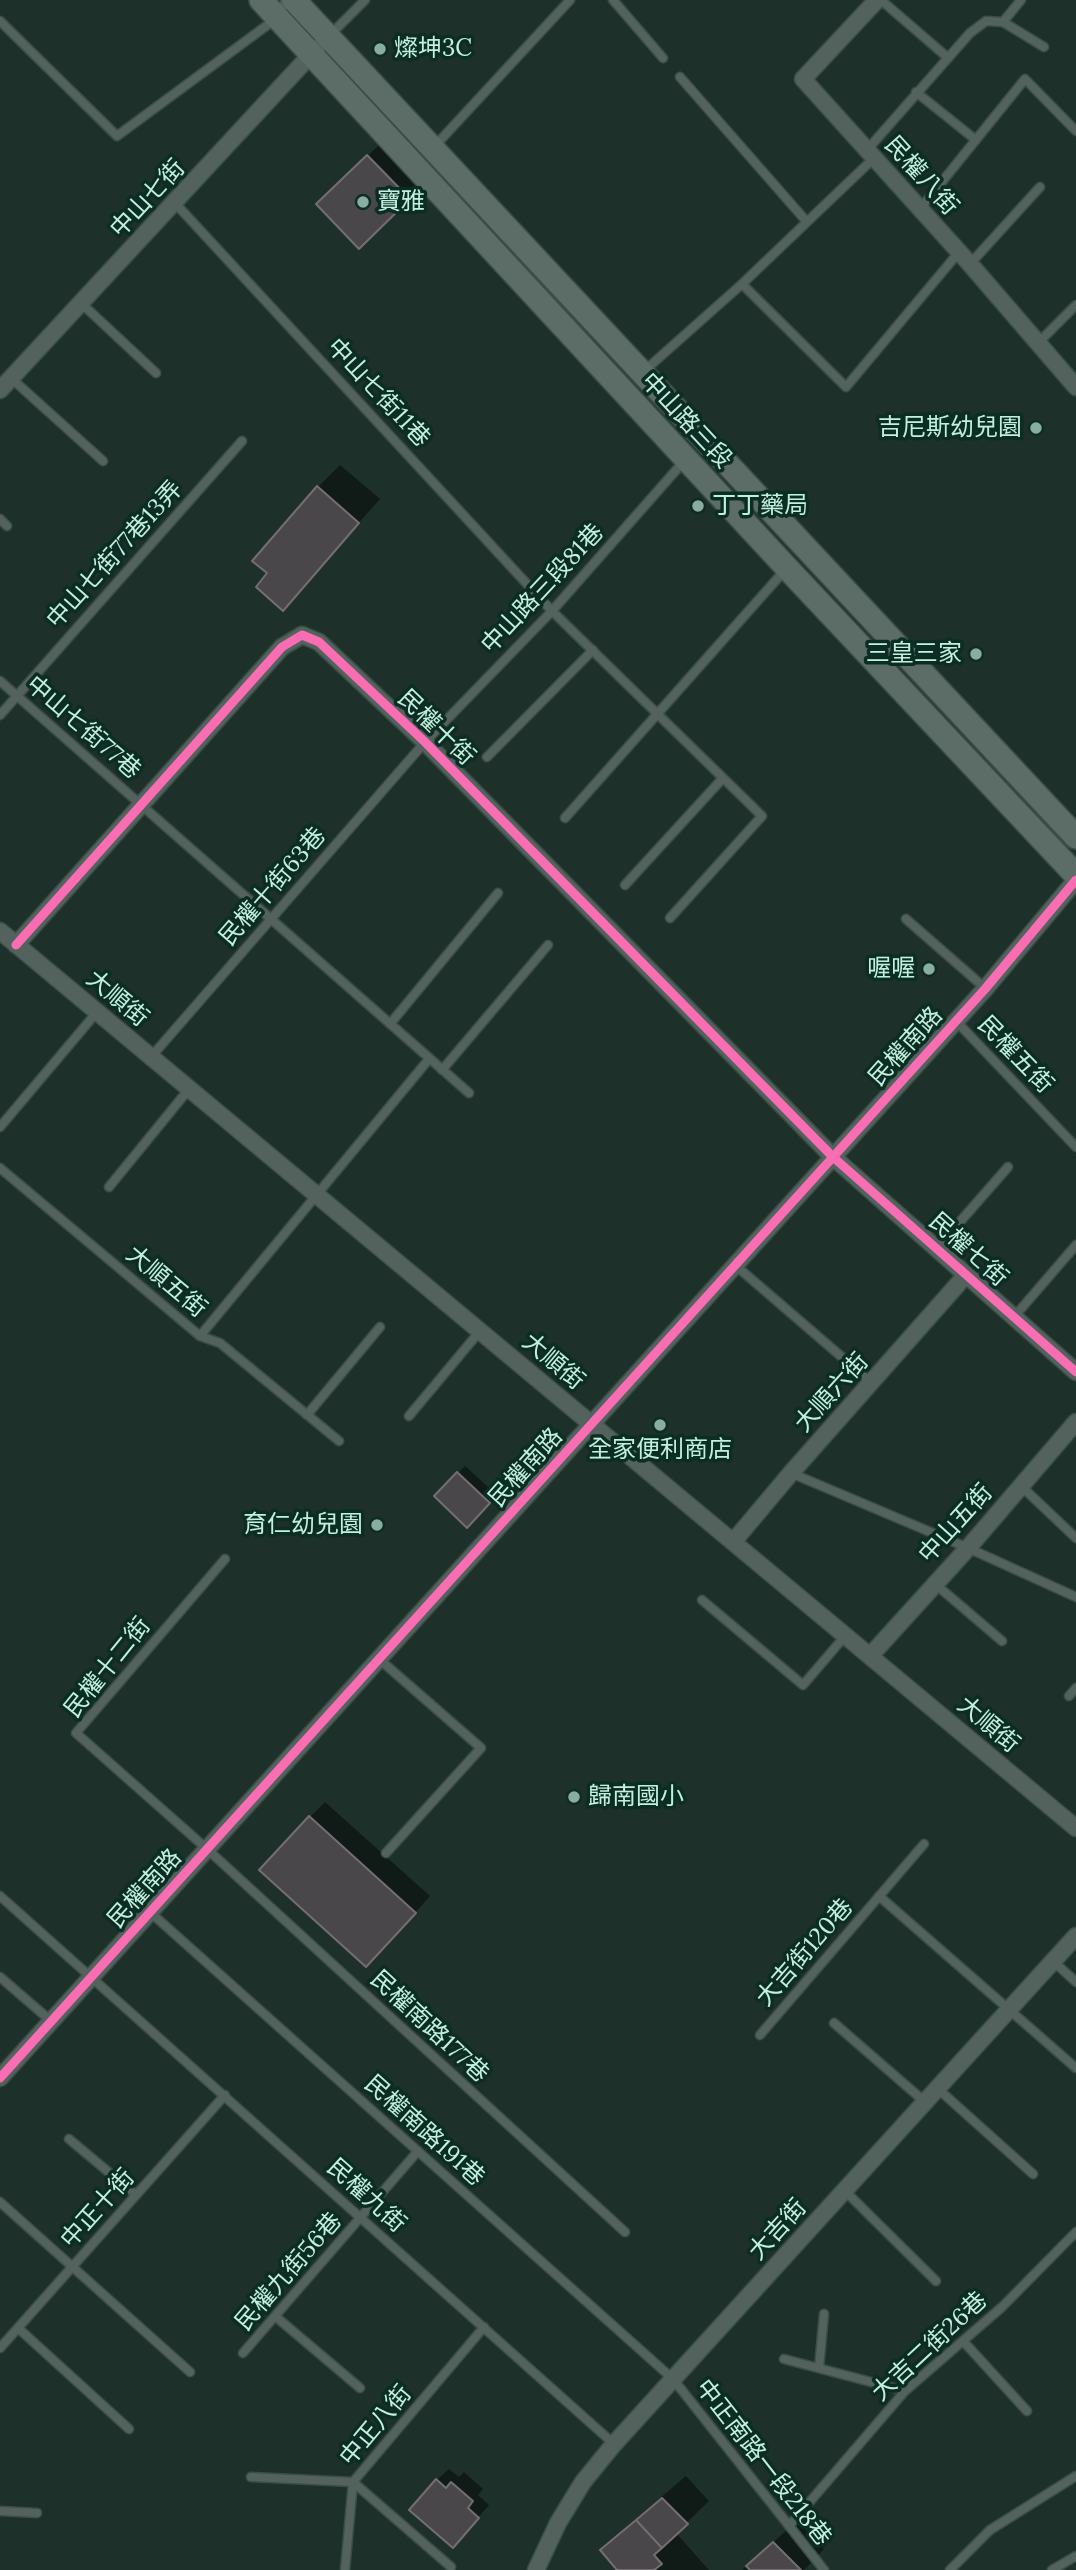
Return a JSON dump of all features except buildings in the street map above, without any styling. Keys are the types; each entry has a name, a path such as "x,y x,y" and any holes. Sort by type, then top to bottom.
{"main road":[{"name":"中山路三段","path":"261,0 281,9 311,55 1076,877"},
{"name":"中山路三段","path":"294,0 1076,837"}],"street":[{"name":"民權八街","path":"879,0 803,79 1076,387"},
{"name":"中山七街","path":"6,384 328,37"},
{"name":"民權十街","path":"6,939 140,804 282,647 302,635 318,642 425,742 834,1157"},
{"name":"民權南路","path":"1,2074 985,989 1076,877"},
{"name":"大順街","path":"6,939 1076,1828"},
{"name":"民權七街","path":"834,1157 1076,1372"},
{"name":"大順六街","path":"733,1542 966,1275"},
{"name":"中山五街","path":"870,1656 933,1583 968,1548 1076,1422"},
{"name":"大吉街","path":"536,2570 558,2523 583,2482 614,2444 1076,1936"}],"lane":[{"path":"328,37 365,0"},
{"path":"432,149 570,0"},
{"path":"613,0 663,58"},
{"path":"879,0 947,57"},
{"path":"1003,22 1021,0"},
{"path":"0,21 117,136 281,9"},
{"path":"642,373 743,284 807,222 870,154 916,92 947,57 986,21 1003,22 1044,47"},
{"path":"680,77 807,222"},
{"path":"920,209 1026,79 1076,131"},
{"path":"916,92 976,140"},
{"path":"743,284 846,387 964,258 1040,187"},
{"name":"中山七街11巷","path":"175,203 552,611 762,816 670,918"},
{"path":"81,303 156,373"},
{"path":"1038,343 1076,305"},
{"path":"6,384 103,461"},
{"name":"中山七街77巷13弄","path":"0,715 242,441"},
{"name":"中山路三段81巷","path":"425,742 552,611 686,459"},
{"path":"0,519 7,526"},
{"path":"565,818 787,568"},
{"path":"486,757 593,650"},
{"name":"中山七街77巷","path":"0,681 469,1093"},
{"name":"民權十街63巷","path":"151,1057 425,742"},
{"path":"625,885 723,778"},
{"path":"390,1024 498,893"},
{"path":"905,919 985,989"},
{"path":"442,1070 548,945"},
{"path":"0,1127 97,1012"},
{"name":"民權五街","path":"956,1021 1076,1147"},
{"name":"大順五街","path":"0,1168 200,1336 429,1059"},
{"path":"108,1187 189,1089"},
{"path":"937,1248 1008,1167"},
{"path":"1014,1317 1076,1245"},
{"path":"735,1265 872,1383"},
{"path":"307,1415 380,1327"},
{"path":"409,1416 480,1331"},
{"path":"200,1336 220,1343 339,1441"},
{"path":"791,1473 1076,1597"},
{"path":"1020,1485 1076,1538"},
{"name":"民權十二街","path":"207,1849 76,1733 225,1559"},
{"path":"933,1583 1002,1641"},
{"path":"702,1600 803,1685 845,1636"},
{"path":"379,1659 481,1748 386,1853"},
{"path":"1069,1696 1076,1688"},
{"name":"大吉街120巷","path":"760,2035 924,1844"},
{"name":"民權南路177巷","path":"207,1849 625,2232"},
{"name":"民權九街","path":"0,1896 614,2444"},
{"name":"大吉街120巷","path":"879,1896 1076,2067"},
{"name":"民權南路191巷","path":"150,1912 673,2379"},
{"path":"1053,1961 1076,1982"},
{"path":"0,1978 51,2021"},
{"path":"834,2023 925,2102"},
{"path":"937,2088 1033,2174"},
{"name":"中正十街","path":"0,2348 225,2095"},
{"path":"69,2139 136,2195"},
{"name":"民權九街56巷","path":"243,2353 418,2151"},
{"path":"844,2190 936,2281"},
{"path":"0,2202 190,2372"},
{"name":"大吉二街26巷","path":"789,2526 905,2391 1002,2307 1076,2232"},
{"path":"818,2368 824,2314"},
{"path":"275,2316 360,2388"},
{"name":"中正八街","path":"345,2570 353,2482 484,2327"},
{"path":"18,2328 129,2429"},
{"path":"962,2341 1027,2411"},
{"path":"784,2359 905,2391"},
{"name":"中正南路一段218巷","path":"673,2379 824,2570"},
{"path":"950,2570 990,2530 1076,2476"},
{"path":"251,2477 353,2482 451,2567"},
{"path":"0,2511 37,2513"},
{"path":"1052,2570 1076,2556"}],"cycle path":[{"path":"16,945 282,647 302,635 319,642 425,742 833,1157 1076,1372"},
{"path":"0,2078 985,989 1076,880"}],"place":[{"name":"燦坤3C","path":"380,49"},
{"name":"寶雅","path":"363,202"},
{"name":"吉尼斯幼兒園","path":"1036,428"},
{"name":"丁丁藥局","path":"698,506"},
{"name":"三皇三家","path":"976,654"},
{"name":"喔喔","path":"929,969"},
{"name":"全家便利商店","path":"660,1425"},
{"name":"育仁幼兒園","path":"377,1525"},
{"name":"歸南國小","path":"574,1797"}]}
